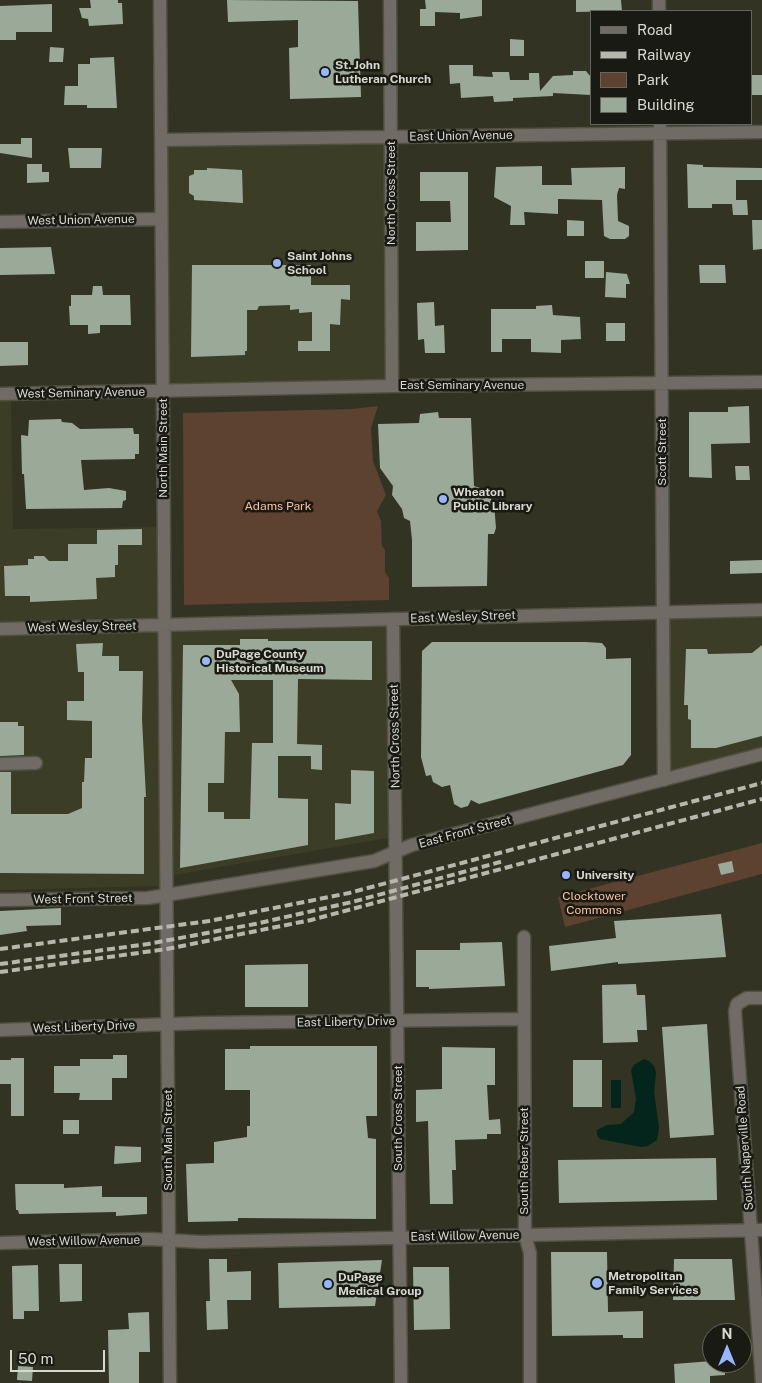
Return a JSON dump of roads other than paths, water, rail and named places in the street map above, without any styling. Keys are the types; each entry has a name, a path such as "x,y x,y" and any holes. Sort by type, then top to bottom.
{"street":[{"name":"North Main Street","path":"160,0 166,896"},
{"name":"North Cross Street","path":"390,0 392,386"},
{"name":"East Union Avenue","path":"161,140 391,137 660,128 762,132"},
{"name":"Scott Street","path":"660,128 664,780"},
{"name":"West Union Avenue","path":"0,222 161,219"},
{"name":"East Seminary Avenue","path":"163,392 392,386 762,382"},
{"name":"West Seminary Avenue","path":"0,394 163,392"},
{"name":"East Wesley Street","path":"164,625 762,610"},
{"name":"North Cross Street","path":"393,619 395,853"},
{"name":"West Wesley Street","path":"0,629 164,625"},
{"name":"East Front Street","path":"166,896 374,861 412,845 762,754"},
{"path":"0,764 36,764"},
{"name":"South Cross Street","path":"395,853 401,1383"},
{"name":"West Front Street","path":"0,900 166,896"},
{"name":"South Main Street","path":"166,896 170,1383"},
{"name":"South Reber Street","path":"524,937 525,1235 530,1253 530,1383"},
{"name":"South Naperville Road","path":"762,998 747,998 737,1004 735,1020 756,1230 762,1383"},
{"name":"East Liberty Drive","path":"168,1024 398,1022 524,1018"},
{"name":"West Liberty Drive","path":"0,1030 168,1024"},
{"name":"East Willow Avenue","path":"168,1241 756,1230"},
{"name":"West Willow Avenue","path":"0,1243 150,1239 168,1241"}],"water":[{"path":"644,1059 654,1066 656,1073 654,1092 659,1127 657,1140 648,1146 641,1147 600,1139 597,1135 597,1130 607,1125 621,1124 634,1112 636,1099 631,1070 634,1065"},
{"path":"611,1080 621,1080 621,1108 611,1108"}],"railway":[{"path":"0,949 209,921 349,893 762,783"},
{"path":"0,972 167,949 311,920 762,799"},
{"path":"0,964 148,944 255,924 352,902 504,861"}],"place":[{"name":"St. John Lutheran Church","path":"325,72"},
{"name":"Saint Johns School","path":"277,263"},
{"name":"Wheaton Public Library","path":"443,499"},
{"name":"DuPage County Historical Museum","path":"206,661"},
{"name":"University","path":"566,875"},
{"name":"Metropolitan Family Services","path":"597,1283"},
{"name":"DuPage Medical Group","path":"328,1284"}],"park label":[{"name":"Adams Park","path":"278,506"},
{"name":"Clocktower Commons","path":"594,903"}]}
